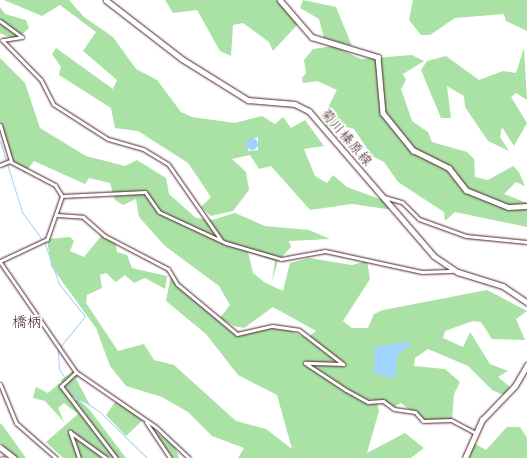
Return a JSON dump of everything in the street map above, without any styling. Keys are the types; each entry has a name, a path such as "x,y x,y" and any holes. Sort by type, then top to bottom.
{"main road":[{"name":"菊川榛原線","path":"106,0 182,59 248,100 296,104 309,111 434,256 456,271 503,286 527,302"},
{"path":"280,0 312,37 378,57 382,113 413,150 449,168 468,191 508,207 527,206"},
{"path":"466,458 475,433 527,364"},
{"path":"0,446 14,458"}],"street":[{"path":"0,21 22,37 2,38 41,80 54,104 108,139 143,149 169,165 221,241"},
{"path":"0,125 8,161"},
{"path":"0,165 8,161"},
{"path":"8,161 55,185 62,196 57,215 43,241 0,261 58,351 76,372 146,421 189,458"},
{"path":"62,196 145,192 159,212 221,241 281,259 325,251 422,272 456,271"},
{"path":"384,196 402,202 419,219 466,236 527,242"},
{"path":"57,215 83,218 105,236 168,269 177,284 237,334 272,326 299,330 343,364 305,363 346,390 368,402 384,401 394,410 415,412 423,421 451,420 475,433"},
{"path":"76,372 61,386 116,458"},
{"path":"0,384 16,423 56,458"},
{"path":"146,421 170,458"},
{"path":"79,458 70,432 106,458"}],"green space":[{"path":"4,0 69,0 84,17 113,37 136,69 157,80 181,112 192,117 235,123 262,116 275,124 283,117 291,128 305,120 324,146 304,149 315,176 327,183 333,175 347,187 388,202 393,210 352,204 310,210 271,166 259,169 250,155 232,159 246,172 249,190 233,211 211,216 201,207 211,197 188,163 138,131 115,128 111,108 59,75 61,67 52,54 56,48 113,89 117,80 83,51 96,32 60,5 42,16","holes":["258,137 258,150 248,151 247,141"]},
{"path":"165,0 279,0 298,24 273,51 269,42 243,23 233,25 231,56 220,51 197,10 173,13"},
{"path":"303,0 336,7 352,46 324,38 319,19 300,8"},
{"path":"413,0 527,0 527,31 506,21 504,14 455,18 430,35 421,35 409,20"},
{"path":"0,7 5,14 26,20 29,28 16,40 0,33"},
{"path":"333,46 361,59 412,55 424,61 403,74 406,80 401,89 412,121 428,132 432,142 467,152 474,159 475,177 488,180 513,166 519,172 525,186 516,182 504,194 527,203 527,227 455,212 445,221 444,212 398,182 384,162 372,156 354,129 339,125 328,129 322,119 337,90 317,81 303,83 302,78 306,73 304,60 313,49"},
{"path":"524,48 527,100 516,93 511,97 527,123 514,146 502,127 500,137 509,151 488,141 465,107 464,96 447,86 451,118 441,118 421,70 427,61 446,56 479,80 503,71 516,73"},
{"path":"0,58 25,83 40,128 86,156 125,166 137,160 166,178 169,194 196,218 212,220 235,213 265,226 309,230 330,239 289,241 291,247 278,261 272,281 275,261 248,252 253,273 264,282 283,291 290,263 309,258 352,265 367,261 370,279 343,321 352,328 368,328 374,314 383,310 487,290 527,311 516,319 525,340 492,339 481,322 473,321 445,331 443,338 463,347 470,332 490,364 508,371 498,377 510,387 504,395 492,390 468,366 428,349 415,358 414,366 445,369 460,382 454,394 452,420 423,421 401,403 392,408 383,401 366,399 377,403 379,411 367,453 405,433 424,448 411,458 238,458 244,448 212,436 188,412 162,397 126,386 110,366 96,328 51,266 47,239 70,237 74,241 70,251 84,257 102,235 115,242 117,252 127,255 132,268 167,276 165,289 145,278 134,283 125,275 116,282 106,273 100,275 102,288 87,295 86,303 118,351 144,344 154,360 174,365 236,421 266,429 292,449 277,395 238,375 206,334 166,301 171,275 236,336 279,326 307,338 316,331 273,307 244,328 234,326 220,318 230,305 219,286 165,246 139,217 136,199 123,205 115,200 110,183 89,178 85,184 34,161 25,173 14,163 0,125"},
{"path":"73,371 79,375 76,379 90,405 72,397 62,384 61,380"},
{"path":"60,383 70,401 78,399 89,409 126,458 63,458 46,442 78,414 64,403 58,408 64,422 45,401 33,398 36,387 48,393"},
{"path":"116,401 143,420 126,436 106,415"},
{"path":"0,423 26,458 14,458 0,442"},
{"path":"150,427 175,447 179,458 173,458"},
{"path":"507,427 520,427 527,438 527,458 469,458 474,443 486,450"}],"water":[{"path":"250,138 254,138 258,144 254,150 250,150 246,146 246,142"},
{"path":"413,342 397,356 395,379 374,373 375,346"}],"waterway":[{"path":"0,141 22,212 45,244 59,284 85,316 60,347"},
{"path":"58,350 59,369 77,397 100,412 147,458"}],"district":[{"name":"橋柄","path":"27,321"}]}
